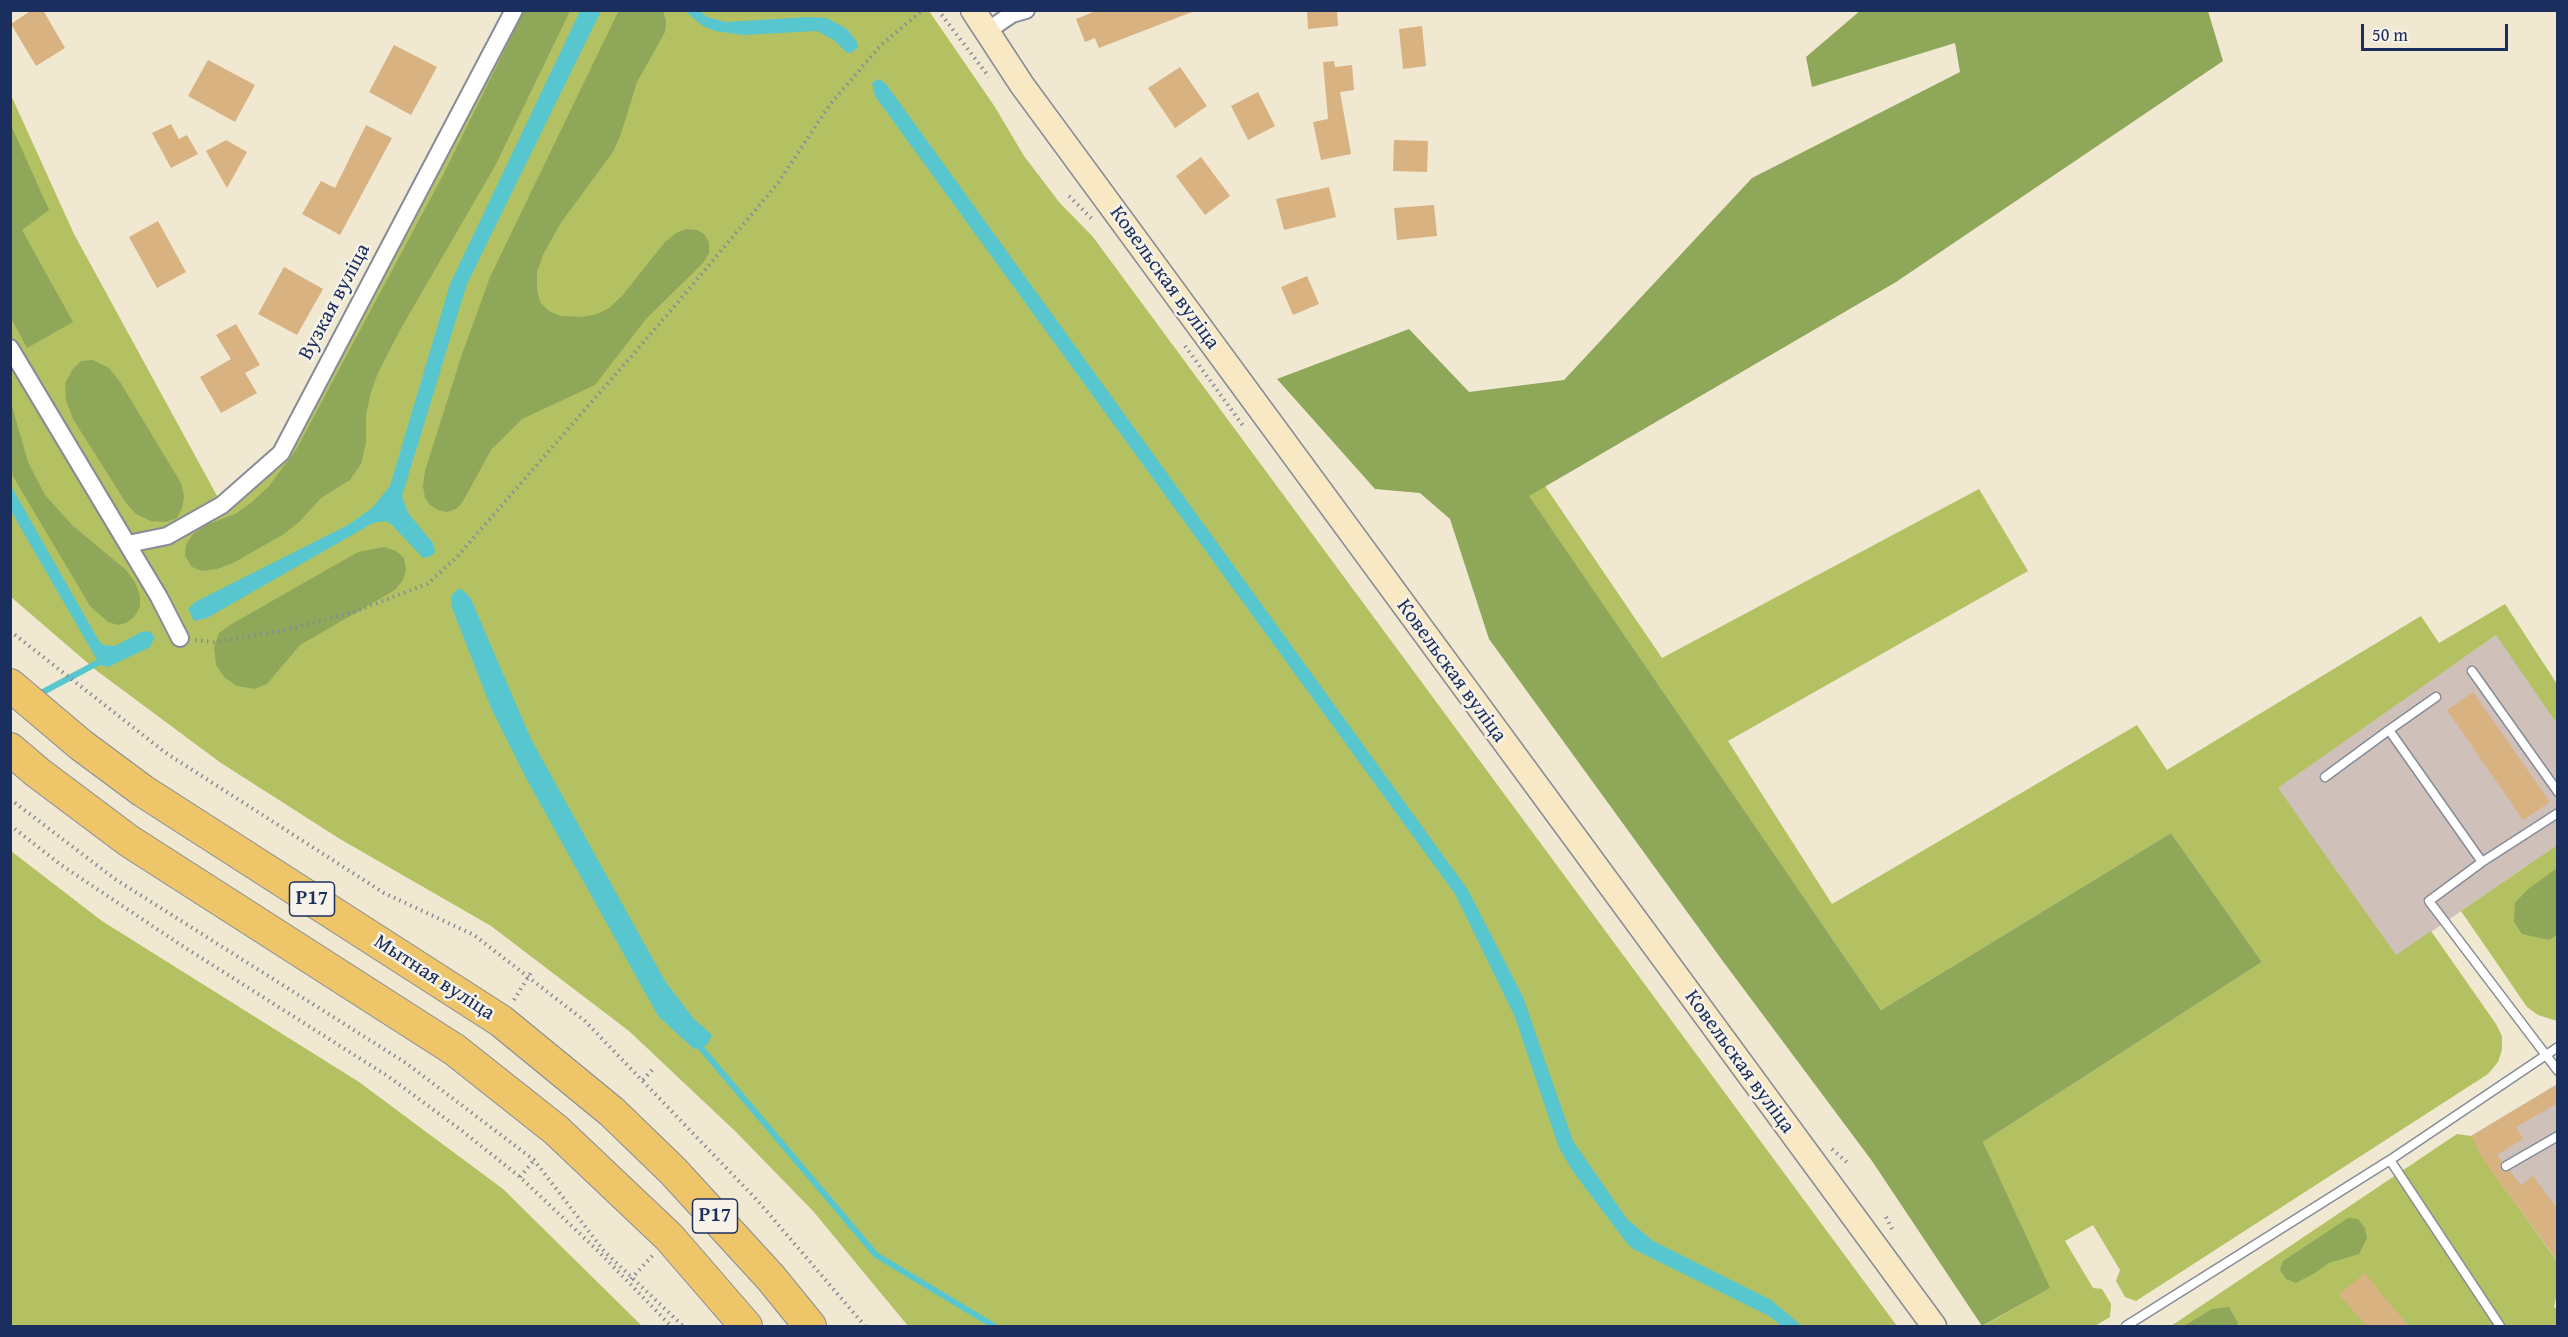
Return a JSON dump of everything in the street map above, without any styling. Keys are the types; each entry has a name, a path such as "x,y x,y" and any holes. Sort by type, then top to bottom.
{"highway":[{"name":"Мытная вуліца","path":"10,686 81,745 143,791 501,1021 612,1112 673,1171 763,1269 810,1326"},
{"name":"Р17","path":"10,749 129,841 455,1050 556,1130 669,1237 747,1326"}],"main road":[{"name":"Ковельская вуліца","path":"973,10 1022,85 1934,1326"}],"street":[{"name":"Вузкая вуліца","path":"128,544 167,536 222,505 280,453 514,10"},
{"path":"987,31 1012,14 1026,10"},
{"path":"10,348 128,544 180,638"}],"lane":[{"path":"2472,671 2558,792"},
{"path":"2325,777 2436,697"},
{"path":"2389,730 2482,862"},
{"path":"2558,813 2482,862 2429,901 2558,1071"},
{"path":"2126,1326 2390,1160 2558,1047"},
{"path":"2506,1166 2558,1136"},
{"path":"2390,1160 2500,1326"}],"path":[{"path":"180,638 214,642 285,630 354,612 427,584 463,550 675,306 778,183 831,103 882,44 923,10"},
{"path":"939,10 992,81"},
{"path":"10,631 184,765 384,893 474,935 585,1021 757,1200 865,1326"},
{"path":"10,799 115,879 406,1063 534,1160 604,1251 683,1326"},
{"path":"10,825 61,865 184,947 389,1077 520,1177 671,1326"},
{"path":"501,1021 532,971"},
{"path":"643,1080 653,1069"},
{"path":"520,1177 534,1160"},
{"path":"628,1282 669,1237"}],"shaded area":[{"path":"2497,634 2557,724 2557,845 2396,956 2277,788"},
{"path":"2557,1084 2557,1261 2500,1182 2471,1136"}],"green space":[{"path":"619,10 663,11 666,21 665,32 637,82 613,152 560,224 543,255 537,272 540,302 549,311 561,316 582,317 597,314 609,308 622,296 665,242 676,233 686,229 697,230 704,234 709,242 709,253 703,263 646,319 595,385 522,419 491,450 462,503 456,509 447,512 438,510 425,498 423,486 425,471 461,357 490,277"},
{"path":"1861,10 2208,11 2223,61 1896,282 1529,496 1881,1010 2171,833 2262,962 1983,1142 2050,1288 1982,1326 1872,1161 1722,960 1489,639 1450,519 1420,493 1375,489 1277,379 1409,329 1469,392 1564,380 1752,178 1960,72 1955,43 1812,87 1806,57"},
{"path":"514,11 929,11 995,107 1024,156 1059,202 1093,237 1897,1326 908,1326 813,1211 736,1132 629,1031 491,926 340,839 221,763 97,671 11,597 10,93 74,234 222,505 281,453"},
{"path":"524,11 570,11 495,166 400,330 378,373 366,415 366,443 361,464 350,480 321,498 299,522 284,534 233,563 217,569 202,571 192,567 185,556 186,545 193,534 206,525 235,514 252,502 269,486 296,450 442,177"},
{"path":"11,125 49,210 22,230 73,322 27,348 11,318"},
{"path":"93,360 109,368 120,382 181,483 184,496 177,518 166,522 151,521 136,514 126,503 73,419 66,400 65,383 81,361"},
{"path":"10,399 28,462 45,495 73,526 126,570 135,582 140,596 140,607 134,617 126,623 118,625 108,622 90,606 11,473"},
{"path":"1545,486 1662,658 1979,489 2028,571 1728,741 1832,904 2137,725 2167,770 2421,616 2439,643 2505,604 2557,684 2557,724 2496,635 2278,788 2396,955 2431,931 2496,1024 2502,1036 2502,1050 2498,1062 2488,1074 2136,1301 2125,1297 2116,1281 2120,1270 2093,1225 2065,1241 2093,1288 2102,1289 2111,1304 2110,1317 2095,1326 1983,1326 2049,1288 1983,1142 2262,962 2171,833 1881,1010 1528,495"},
{"path":"384,547 396,551 404,558 406,569 403,580 395,590 300,645 267,684 254,689 237,686 224,677 216,665 214,647 219,633 358,552"},
{"path":"2557,845 2557,1021 2538,1015 2527,1007 2461,911"},
{"path":"11,851 102,921 359,1082 503,1189 642,1326 11,1326"},
{"path":"2557,868 2557,935 2549,940 2522,934 2514,922 2515,903 2527,890"},
{"path":"2457,1134 2471,1136 2500,1182 2557,1261 2557,1294 2554,1307 2557,1309 2557,1326 2171,1326"},
{"path":"2348,1218 2358,1219 2365,1228 2367,1238 2359,1254 2329,1263 2296,1283 2286,1279 2280,1270 2283,1261"},
{"path":"2229,1307 2238,1323 2237,1326 2184,1326 2212,1309"}],"water":[{"path":"580,11 601,11 467,284 402,496 408,513 433,543 435,552 423,558 391,524 385,521 373,523 207,618 194,621 188,609 195,602 348,525 372,508 390,486 450,284"},
{"path":"685,11 700,11 707,17 726,22 827,18 847,29 858,47 851,53 846,52 834,40 817,31 743,35 715,31 703,26"},
{"path":"879,79 886,84 1468,890 1523,997 1573,1141 1627,1219 1653,1241 1771,1300 1802,1326 1782,1326 1769,1316 1633,1249 1574,1173 1559,1148 1515,1017 1455,894 875,96 872,83"},
{"path":"11,486 99,641 103,645 115,646 141,632 149,631 155,637 150,647 108,667 100,665 11,511"},
{"path":"458,589 463,590 471,599 531,739 665,981 694,1019 712,1035 707,1045 694,1049 658,1016 526,778 491,708 451,605 452,595"}],"building":[{"path":"32,10 43,10 65,48 36,66 11,24"},
{"path":"1098,10 1191,10 1192,12 1099,48 1095,38 1085,42 1076,19"},
{"path":"1307,10 1337,10 1338,26 1308,29"},
{"path":"1422,26 1426,66 1403,69 1399,29"},
{"path":"394,45 437,67 411,115 369,92"},
{"path":"208,60 255,85 235,122 188,96"},
{"path":"1334,61 1335,67 1352,65 1354,90 1340,92 1351,154 1321,160 1313,122 1328,119 1323,62"},
{"path":"1180,67 1207,106 1175,128 1148,88"},
{"path":"1258,92 1275,126 1248,140 1231,106"},
{"path":"171,124 179,139 187,135 198,154 171,168 152,133"},
{"path":"366,125 392,138 340,235 302,214 321,181 335,188"},
{"path":"226,140 247,152 227,188 206,151"},
{"path":"1394,140 1428,141 1427,172 1393,171"},
{"path":"1201,157 1230,196 1205,215 1176,176"},
{"path":"1329,187 1336,217 1284,230 1276,199"},
{"path":"1434,205 1437,236 1397,240 1394,208"},
{"path":"158,221 186,272 157,288 129,237"},
{"path":"284,267 323,289 297,335 258,314"},
{"path":"1307,276 1319,304 1293,315 1281,287"},
{"path":"236,324 260,365 245,373 257,393 221,413 200,377 231,359 216,335"},
{"path":"2473,692 2550,802 2523,820 2447,710"},
{"path":"2558,1084 2558,1103 2516,1127 2523,1139 2497,1155 2502,1161 2500,1167 2502,1171 2510,1171 2521,1185 2533,1176 2558,1209 2558,1261 2482,1158 2471,1136"},
{"path":"2365,1273 2409,1326 2366,1326 2339,1294"}],"waterway":[{"path":"43,692 103,660"},
{"path":"696,1042 876,1255 994,1326"}]}
